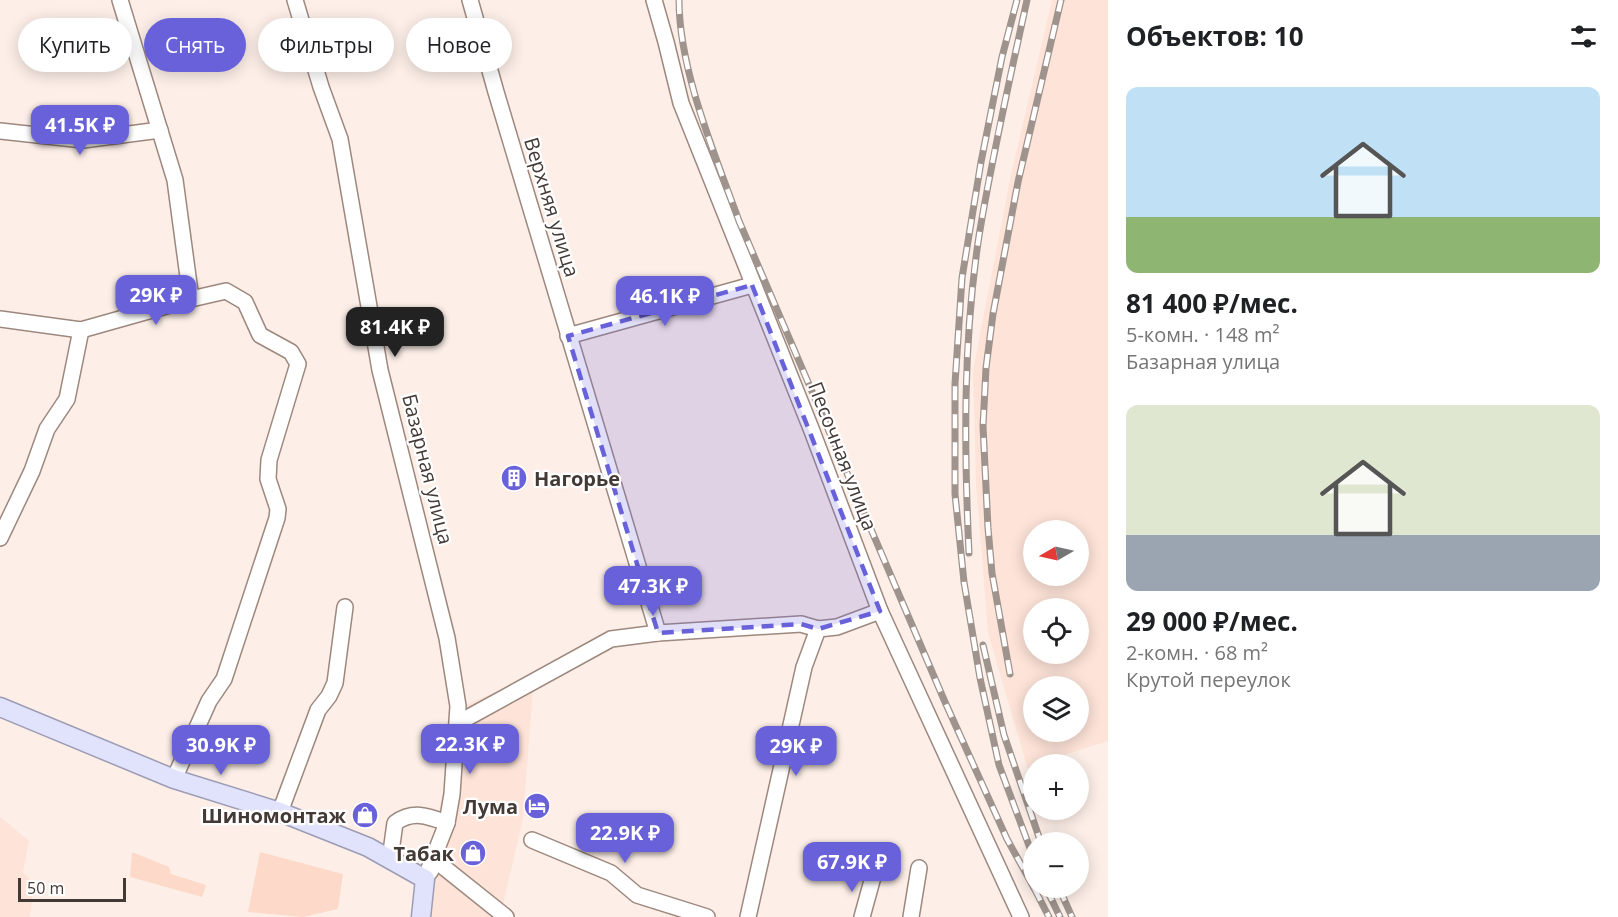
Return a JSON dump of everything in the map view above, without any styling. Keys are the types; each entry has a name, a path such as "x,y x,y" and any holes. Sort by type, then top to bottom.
{"main road":[{"path":"0,707 174,779 280,812 368,847 425,879"},
{"name":"Базарная улица","path":"421,917 425,879"}],"street":[{"path":"120,0 175,180 191,298"},
{"name":"Базарная улица","path":"295,0 321,87 340,139 380,370 447,638 458,706 447,823 425,879"},
{"name":"Верхняя улица","path":"470,0 658,633"},
{"name":"Песочная улица","path":"654,0 681,103 812,431 880,611 1021,917"},
{"path":"0,131 83,140 160,130"},
{"path":"568,336 752,285"},
{"path":"0,320 81,330 191,298 226,291 245,302 260,335 291,352 298,364 269,460 268,479 278,509 277,518 224,679 208,701 174,779"},
{"path":"0,538 32,471 47,429 67,399 81,330"},
{"path":"280,812 318,710 329,696 335,683 345,607"},
{"path":"458,723 611,639 658,633 801,624 818,629 837,627 880,611"},
{"path":"748,917 804,666 818,629"},
{"path":"390,859 395,823 403,817 419,814 447,823"},
{"path":"532,840 610,873 637,895 707,917"},
{"path":"425,879 436,861 506,917"},
{"path":"911,917 919,868"},
{"path":"862,917 873,877"}],"highlighted area":[{"path":"752,285 880,611 818,629 801,624 658,633 568,336"}],"shaded area":[{"path":"1052,0 1108,0 1108,741 1067,754 1023,754 988,633 976,484 973,371 1011,174"},
{"path":"534,676 523,819 500,917 426,917 425,879 460,707"},
{"path":"0,817 29,841 23,872 34,884 30,917 0,917"},
{"path":"132,852 169,867 171,874 206,885 202,897 130,877"},
{"path":"260,852 343,874 338,909 303,917 248,912"}],"railway":[{"path":"679,0 685,55 692,83 709,141 739,221 945,702 1007,839 1023,868"},
{"path":"1017,0 1002,57 981,162 962,278 955,384 955,494 964,582 980,678 999,765 1024,832"},
{"path":"969,553 966,394 974,275 990,177 1027,0"},
{"path":"1010,674 992,573 988,528 983,426 986,368 993,314 1018,182 1061,0"},
{"path":"983,645 1004,735 1037,832"},
{"path":"1039,898 1049,917"},
{"path":"1051,898 1060,917"},
{"path":"1063,898 1072,917"}],"place":[{"name":"Нагорье","path":"514,478"},
{"name":"Лума","path":"537,806"},
{"name":"Шиномонтаж","path":"365,815"},
{"name":"Табак","path":"473,853"}]}
